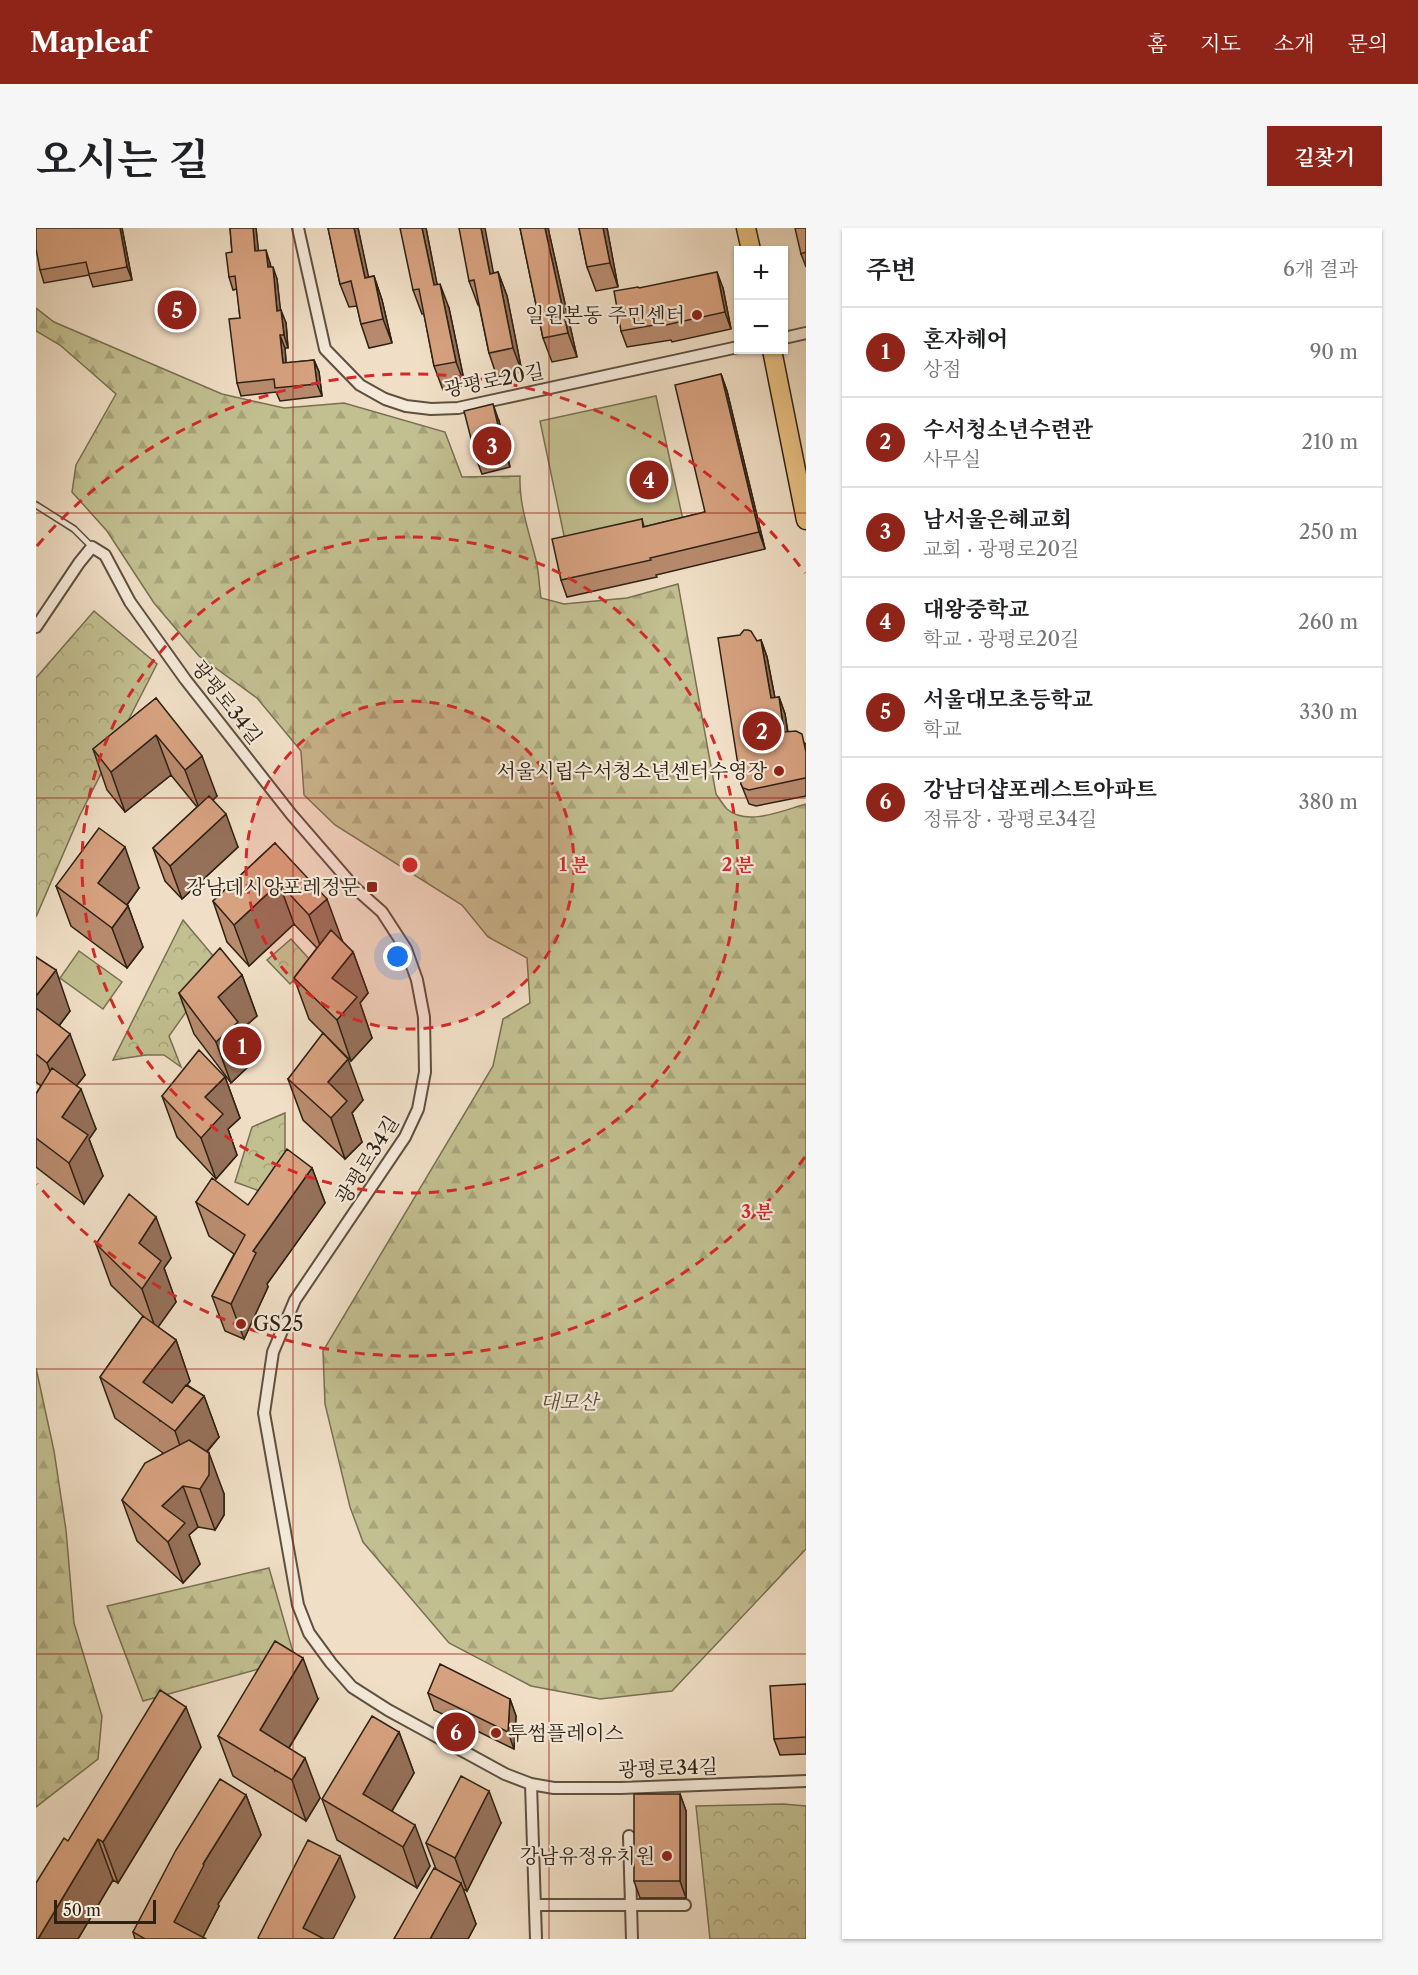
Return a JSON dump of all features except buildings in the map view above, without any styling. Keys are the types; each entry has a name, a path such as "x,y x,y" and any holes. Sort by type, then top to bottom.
{"main road":[{"path":"746,228 750,246"},
{"path":"773,354 806,520"}],"street":[{"name":"광평로20길","path":"298,228 326,349 360,385 385,399 406,406 432,409 459,408 734,348"},
{"path":"788,337 806,333"},
{"path":"36,627 92,547"},
{"name":"광평로34길","path":"92,547 105,555 130,602 185,680 284,805 355,888 382,912 406,949 417,980 424,1017 425,1072 418,1110 405,1137 296,1300 273,1352 264,1413 298,1605 309,1633 352,1687 505,1774 531,1784 554,1788 621,1788 806,1780"},
{"path":"531,1784 536,1939"},
{"path":"629,1836 633,1939"},
{"path":"535,1905 685,1905"}],"lane":[{"path":"36,505 74,529 92,547"}],"green space":[{"name":"대모산","path":"36,308 54,322 222,394 284,408 344,403 445,432 462,477 520,476 523,508 537,565 541,598 564,604 627,598 678,584 716,794 727,809 745,817 766,816 806,804 806,1549 672,1691 600,1699 531,1686 449,1643 363,1542 350,1507 325,1404 323,1351 493,1066 503,1019 530,1003 527,958 488,937 462,905 335,825 304,795 301,751 257,698 199,656 154,603 107,531 72,492 76,465 116,394 60,345 36,331"},
{"path":"656,396 683,520 566,545 540,421"},
{"path":"94,611 157,664 80,815 36,917 36,678"},
{"path":"183,920 220,964 169,1036 181,1067 164,1055 113,1060"},
{"path":"291,939 312,962 290,984 267,960"},
{"path":"79,951 122,982 103,1009 60,978"},
{"path":"285,1113 285,1156 262,1192 235,1182 252,1127"},
{"path":"36,1368 54,1451 66,1530 74,1623 102,1716 98,1759 36,1807"},
{"path":"269,1568 295,1659 143,1701 107,1606"},
{"path":"783,1804 806,1806 806,1939 710,1939 696,1806"}],"place":[{"name":"서울대모초등학교","path":"177,310"},
{"name":"일원본동 주민센터","path":"697,315"},
{"name":"남서울은혜교회","path":"492,446"},
{"name":"대왕중학교","path":"649,480"},
{"name":"수서청소년수련관","path":"762,731"},
{"name":"서울시립수서청소년센터수영장","path":"779,771"},
{"name":"강남데시앙포레정문","path":"372,887"},
{"name":"혼자헤어","path":"242,1046"},
{"name":"GS25","path":"241,1324"},
{"name":"강남더샵포레스트아파트","path":"456,1732"},
{"name":"투썸플레이스","path":"496,1733"},
{"name":"강남유정유치원","path":"667,1856"}]}
